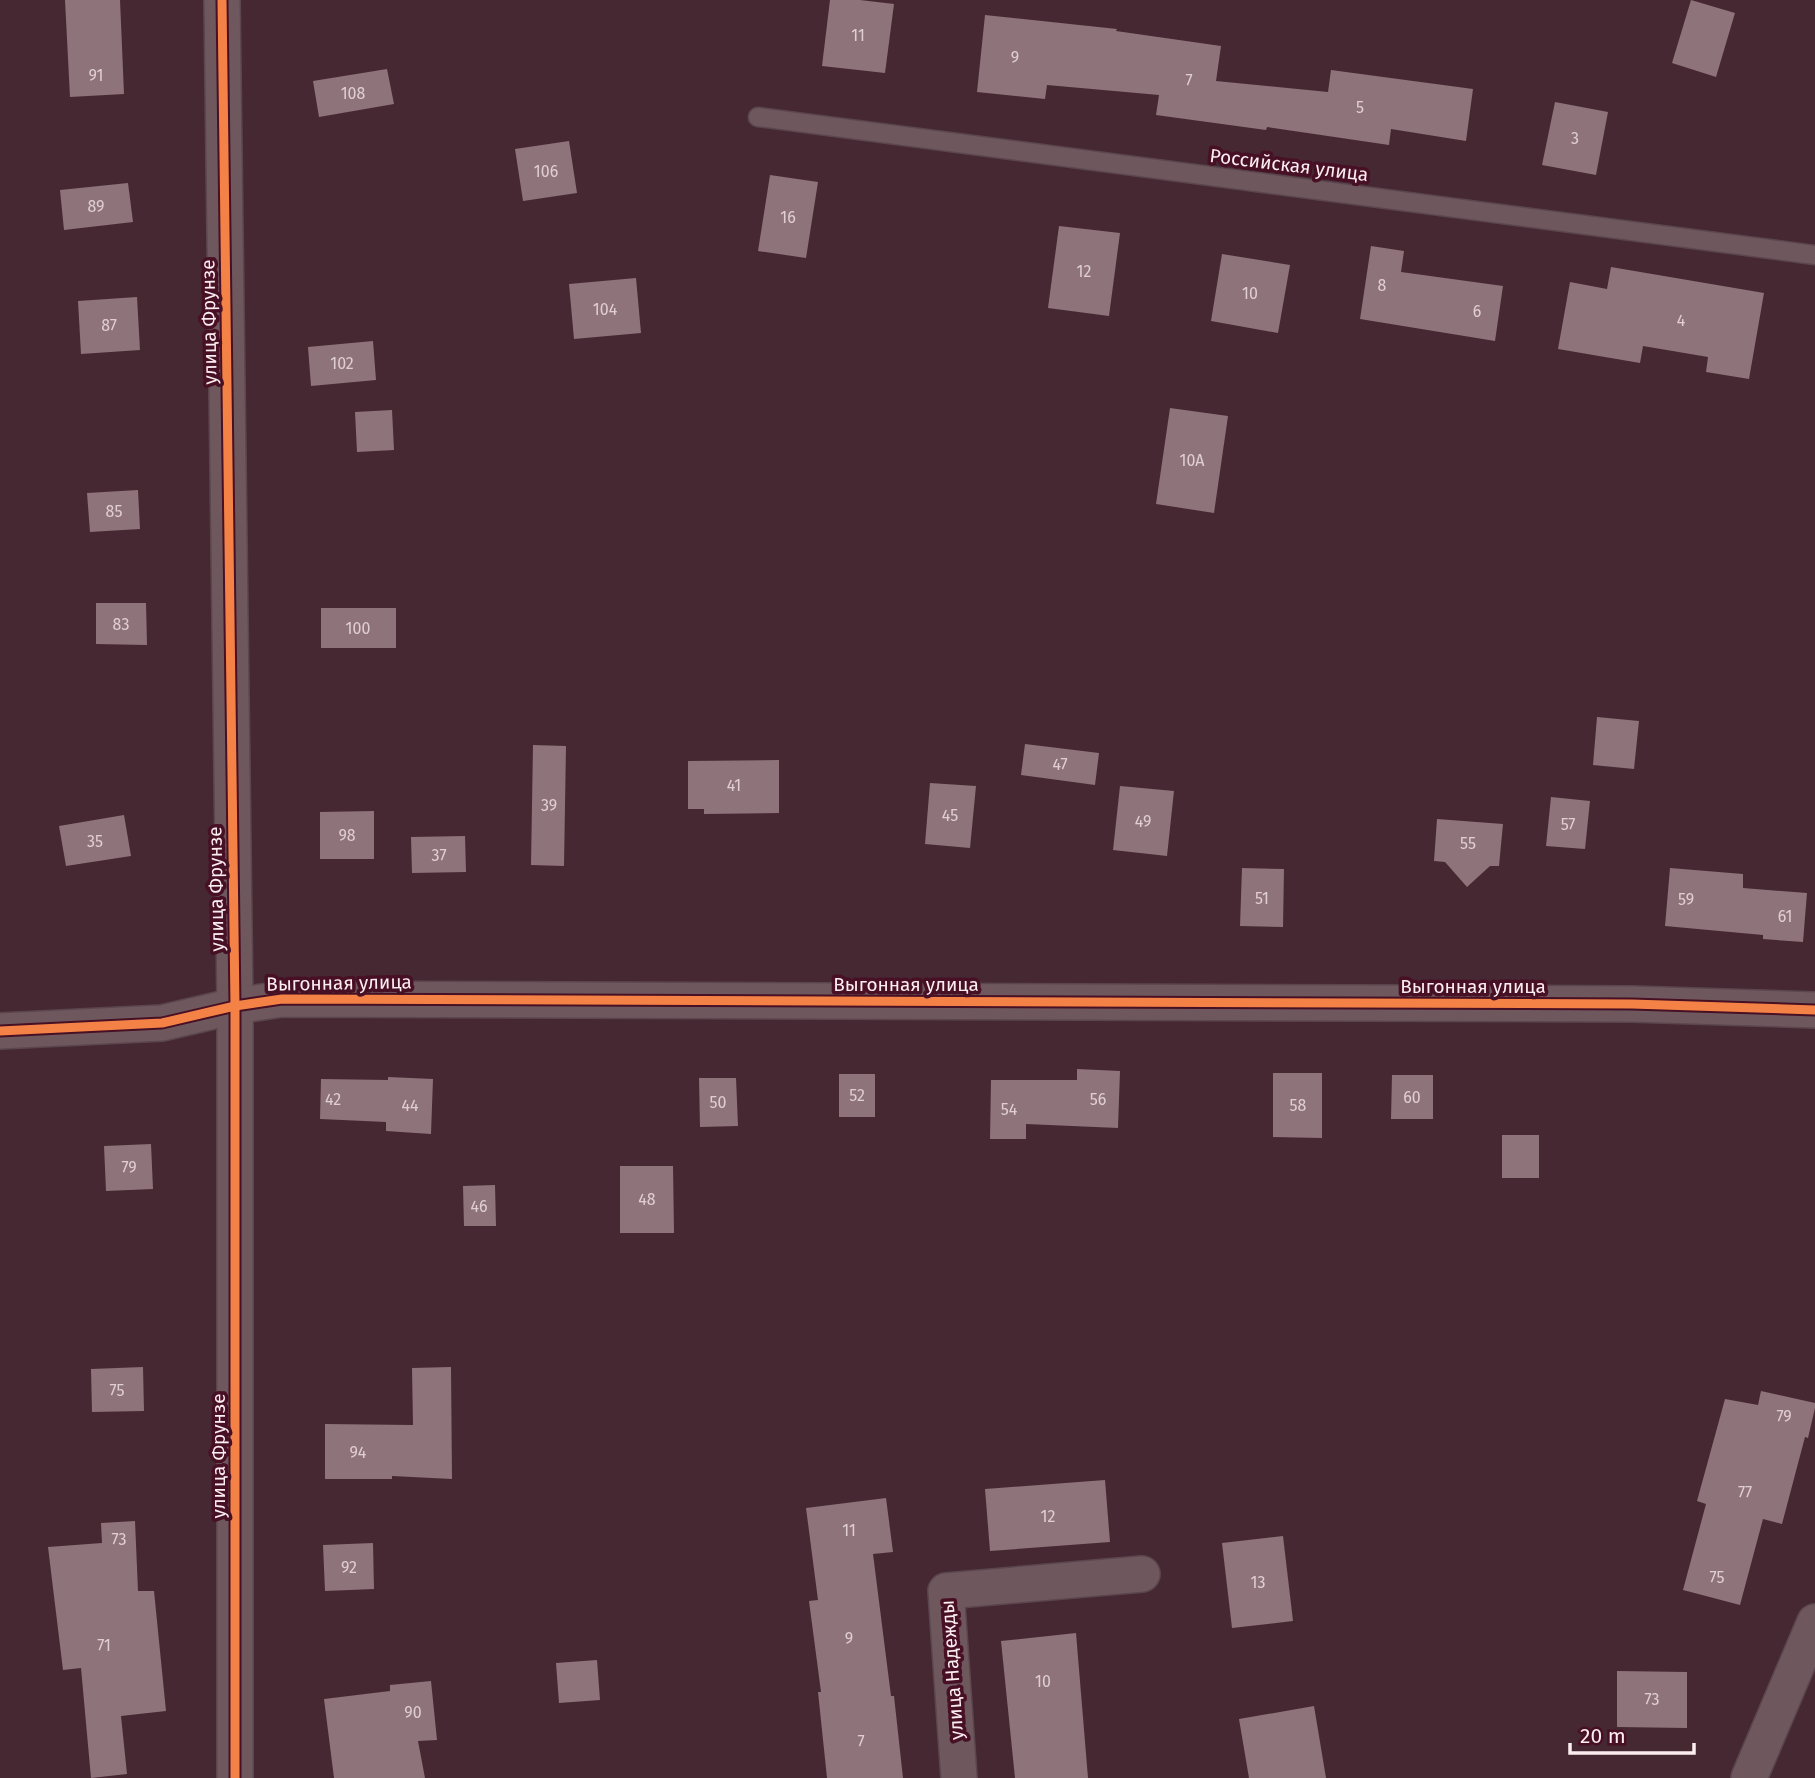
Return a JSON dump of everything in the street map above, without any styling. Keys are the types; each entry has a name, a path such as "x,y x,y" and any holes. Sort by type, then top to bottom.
{"street":[{"name":"улица Фрунзе","path":"222,0 235,1006 235,1778"},
{"name":"Выгонная улица","path":"0,1031 162,1023 235,1006 282,999 1632,1004 1815,1010"},
{"name":"улица Надежды","path":"959,1778 946,1591 1142,1574"},
{"path":"1749,1778 1815,1622"}],"lane":[{"name":"Российская улица","path":"758,117 1815,255"}],"building":[{"path":"65,0 120,0 124,94 70,97"},
{"path":"830,0 894,4 885,73 822,66"},
{"path":"1691,0 1735,13 1716,77 1672,63"},
{"path":"985,15 1117,29 1116,31 1221,46 1216,81 1328,92 1331,70 1473,89 1466,141 1391,129 1389,145 1267,127 1266,130 1156,115 1159,95 1047,85 1045,99 977,92"},
{"path":"387,69 394,104 319,117 313,81"},
{"path":"1555,102 1608,112 1596,175 1542,165"},
{"path":"569,141 577,193 523,201 515,149"},
{"path":"770,175 818,182 806,258 758,251"},
{"path":"128,183 133,222 64,230 60,190"},
{"path":"1059,226 1120,233 1109,316 1048,308"},
{"path":"1371,246 1404,251 1401,272 1503,286 1495,341 1360,319"},
{"path":"1222,254 1290,265 1278,333 1211,321"},
{"path":"1611,267 1764,293 1749,379 1706,372 1708,357 1643,346 1640,363 1558,349 1570,282 1607,289"},
{"path":"636,278 641,333 574,339 569,284"},
{"path":"137,297 140,350 81,354 78,301"},
{"path":"373,341 376,380 311,386 308,347"},
{"path":"1170,408 1228,416 1214,513 1156,504"},
{"path":"392,410 394,450 357,452 355,412"},
{"path":"138,490 140,529 90,532 87,493"},
{"path":"96,603 146,603 147,645 96,644"},
{"path":"321,608 396,608 396,648 321,648"},
{"path":"1597,717 1639,721 1634,769 1593,765"},
{"path":"1025,744 1099,753 1095,785 1021,775"},
{"path":"533,745 566,746 564,866 531,865"},
{"path":"779,760 779,813 704,814 704,809 688,809 688,761"},
{"path":"930,783 976,786 970,848 925,844"},
{"path":"1120,786 1174,791 1167,856 1113,850"},
{"path":"1551,797 1590,801 1585,849 1546,846"},
{"path":"374,811 374,859 320,859 320,812"},
{"path":"124,815 131,856 66,866 59,826"},
{"path":"1437,819 1503,824 1499,866 1490,866 1467,887 1445,862 1434,861"},
{"path":"465,836 466,872 412,873 411,837"},
{"path":"1242,868 1284,869 1283,927 1240,926"},
{"path":"1670,868 1743,874 1743,888 1807,893 1803,942 1763,939 1763,935 1665,926"},
{"path":"1077,1069 1120,1071 1118,1128 1026,1124 1026,1139 990,1139 991,1080 1077,1080"},
{"path":"1273,1073 1322,1073 1322,1138 1273,1137"},
{"path":"839,1074 875,1074 875,1117 839,1117"},
{"path":"1392,1075 1433,1075 1433,1119 1391,1119"},
{"path":"388,1077 433,1079 431,1134 386,1131 386,1122 320,1119 321,1079 388,1080"},
{"path":"699,1078 736,1078 738,1126 700,1127"},
{"path":"1502,1135 1539,1135 1539,1178 1502,1178"},
{"path":"151,1144 153,1189 106,1191 104,1146"},
{"path":"620,1166 673,1166 674,1233 620,1233"},
{"path":"495,1185 496,1226 464,1226 463,1186"},
{"path":"143,1367 144,1411 92,1412 91,1369"},
{"path":"451,1367 452,1479 392,1476 392,1479 325,1479 325,1424 413,1425 412,1368"},
{"path":"1761,1391 1815,1403 1815,1408 1782,1524 1763,1519 1740,1605 1683,1590 1706,1504 1697,1501 1725,1399 1758,1405"},
{"path":"1105,1480 1110,1542 990,1551 985,1489"},
{"path":"886,1498 893,1552 873,1554 903,1778 827,1778 818,1692 821,1692 809,1601 818,1600 806,1508"},
{"path":"135,1521 138,1591 154,1591 166,1711 121,1716 127,1774 91,1778 81,1668 63,1670 48,1547 102,1543 101,1523"},
{"path":"1283,1536 1293,1621 1232,1628 1222,1543"},
{"path":"373,1543 374,1589 325,1591 323,1545"},
{"path":"1076,1633 1088,1778 1015,1778 1001,1641"},
{"path":"597,1660 600,1700 559,1703 556,1663"},
{"path":"1617,1671 1687,1672 1687,1728 1617,1727"},
{"path":"431,1681 437,1740 418,1741 425,1778 334,1778 324,1699 390,1691 390,1685"},
{"path":"1314,1706 1326,1778 1249,1778 1239,1719"}],"cycle path":[{"path":"222,0 235,1006 235,1778"},
{"path":"0,1031 162,1023 235,1006 282,999 1632,1004 1815,1010"}]}
